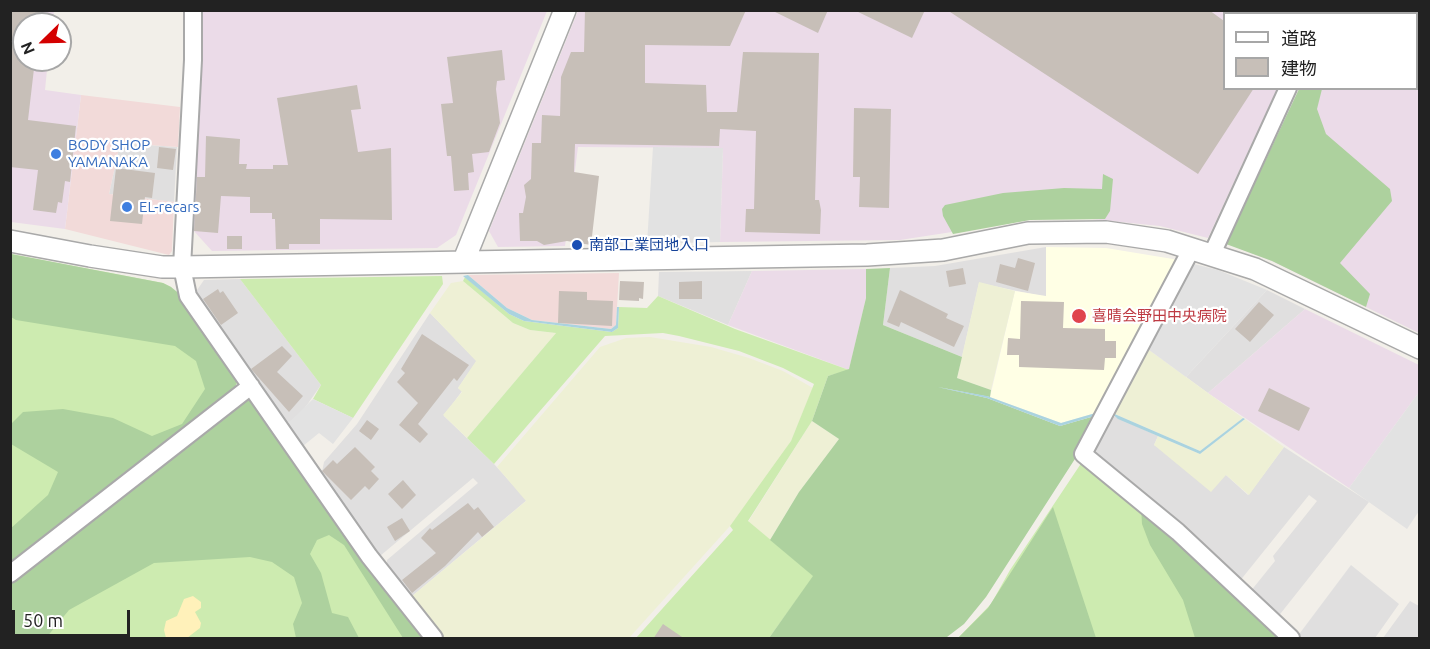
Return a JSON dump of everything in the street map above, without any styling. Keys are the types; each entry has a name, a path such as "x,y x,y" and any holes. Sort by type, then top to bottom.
{"street":[{"path":"193,10 193,60 182,267 188,296 369,556 434,639"},
{"path":"464,260 565,10"},
{"path":"1212,254 1287,90"},
{"path":"10,241 162,267 182,267 914,253 1028,233 1082,231 1135,236 1212,254 1274,278 1419,348"},
{"path":"1192,248 1083,454 1178,532 1291,639"},
{"path":"10,574 251,386"}],"shaded area":[{"path":"10,11 54,11 12,12 12,72 47,72 45,90 81,95 65,229 11,222"},
{"path":"202,11 547,11 456,235 437,248 212,251 193,230"},
{"path":"578,11 1313,11 1223,12 1223,90 1277,90 1208,238 1160,226 1071,217 1030,220 900,240 720,242 723,148 578,147 565,246 498,247 489,231"},
{"path":"1419,11 1419,333 1272,261 1227,244 1299,90 1418,90 1418,12 1336,12"},
{"path":"81,95 180,107 178,147 120,143 109,194 174,202 172,251 169,255 65,229"},
{"path":"120,143 177,147 174,202 109,194"},
{"path":"653,147 723,148 720,242 647,244"},
{"path":"1046,247 1046,297 979,283 962,357 883,325 890,268 935,266"},
{"name":"喜晴会野田中央病院","path":"1046,247 1106,248 1179,260 1099,412 1061,423 990,397 1015,291 1046,296"},
{"path":"1190,263 1218,270 1267,290 1186,377 1145,347"},
{"path":"866,269 866,298 849,370 728,325 752,271"},
{"path":"752,271 728,325 658,296 659,272"},
{"path":"619,273 616,325 611,329 532,320 507,308 468,275"},
{"path":"240,279 321,385 302,412 287,424 195,293 204,280"},
{"path":"463,281 513,323 530,330 556,333 467,438 443,415 462,392 458,388 476,361 430,313 451,283"},
{"path":"979,282 1015,291 991,390 957,378"},
{"path":"1267,290 1305,309 1208,393 1186,377"},
{"path":"1305,309 1419,365 1419,392 1349,488 1208,393"},
{"path":"430,313 477,361 458,388 462,391 444,416 494,464 527,500 411,597 387,565 387,560 478,483 473,478 380,556 322,472 324,462 357,424"},
{"path":"650,337 711,347 749,358 783,371 813,388 791,441 777,464 730,526 629,638 444,638 411,597 526,501 497,467 600,347 626,338"},
{"path":"1145,347 1243,418 1200,451 1110,412"},
{"path":"1419,392 1419,511 1407,529 1349,488"},
{"path":"313,399 353,418 333,444 319,433 303,446 287,424"},
{"path":"1109,414 1158,436 1154,445 1226,475 1248,495 1284,447 1369,502 1277,618 1250,592 1275,561 1273,556 1317,501 1309,495 1239,582 1089,452"},
{"path":"1245,419 1284,447 1249,495 1226,475 1211,492 1154,445 1158,436 1200,454"},
{"path":"812,421 839,439 799,492 770,540 748,522"},
{"path":"1351,565 1399,604 1375,638 1297,637"},
{"path":"1410,601 1419,606 1419,638 1383,638"}],"green space":[{"path":"1299,90 1322,90 1317,109 1326,134 1390,189 1392,201 1340,263 1370,294 1366,307 1272,261 1226,244"},
{"path":"1103,174 1113,179 1110,211 1105,219 1030,220 953,234 943,216 942,209 945,205 1003,193 1064,188 1102,189"},
{"path":"11,254 163,283 171,287 238,383 11,566"},
{"path":"11,254 163,283 171,287 181,295 238,377 235,388 11,566 10,529 48,495 58,472 11,444 11,424 23,412 63,409 113,418 152,436 182,424 205,389 196,361 175,346 16,320 11,317"},
{"path":"890,268 883,325 962,357 957,378 991,390 990,397 938,387 987,398 1060,426 1098,415 1082,448 986,597 964,624 947,637 769,638 813,576 770,540 799,492 839,439 812,421 828,376 849,369 866,298 866,269"},
{"path":"442,276 443,284 353,418 313,399 321,385 240,279"},
{"path":"465,277 509,314 524,321 612,332 618,328 619,307 647,308 658,296 735,329 849,370 828,376 812,421 748,521 814,576 769,638 636,638 733,530 730,526 791,441 814,384 783,368 739,351 679,336 663,333 605,336 494,464 467,438 556,333 530,330 513,323 463,281"},
{"path":"247,400 426,638 11,638"},
{"path":"247,400 254,401 426,638 403,638 344,545 329,535 317,540 310,554 321,573 332,613 348,617 359,638 296,638 293,624 302,603 294,577 272,562 250,557 154,563 69,610 46,638 11,638 11,581"},
{"path":"1082,462 1086,462 1285,638 958,638 991,604 1010,570"},
{"path":"1141,506 1285,638 1195,638 1183,600 1150,545 1142,524"},
{"path":"1053,507 1096,638 958,638 988,608"}],"sand":[{"path":"193,596 201,602 201,608 195,612 201,623 200,628 187,638 166,638 164,630 166,621 177,616 184,599"}],"water":[{"path":"468,275 507,308 532,320 611,329 616,325 617,307 619,307 618,328 612,332 524,321 509,314 463,276"},
{"path":"937,387 987,396 1061,423 1099,412 1098,415 1060,426 987,398"},
{"path":"1110,412 1200,451 1243,418 1245,419 1200,454 1118,419"}],"building":[{"path":"10,10 40,10 40,12 12,12 12,72 34,72 28,120 76,126 70,182 65,181 62,203 58,202 56,213 33,210 38,170 10,167"},
{"path":"585,10 746,10 730,46 645,45 645,83 706,85 707,112 737,112 743,52 819,53 815,200 819,200 821,210 820,234 745,232 746,209 754,209 756,131 720,129 719,146 575,144 574,172 599,176 591,245 567,241 544,245 537,241 520,241 519,213 523,213 526,197 524,185 531,179 532,143 541,143 542,115 560,116 561,77 571,52 584,52"},
{"path":"771,10 828,10 818,33"},
{"path":"854,10 925,10 912,38"},
{"path":"947,10 1209,10 1223,20 1223,90 1253,90 1198,174"},
{"path":"502,50 505,80 497,81 496,89 500,123 489,152 472,154 474,172 468,173 469,190 454,191 451,156 447,156 441,104 453,103 447,57"},
{"path":"357,85 361,109 351,110 358,152 391,148 392,220 320,219 320,244 289,244 289,249 276,249 275,219 272,219 272,213 250,213 250,197 221,196 218,233 194,231 197,177 205,177 206,136 240,139 239,164 247,164 246,169 273,169 273,165 288,165 277,98"},
{"path":"854,108 891,109 889,208 859,207 860,177 853,177"},
{"path":"159,147 176,149 173,170 157,168"},
{"path":"116,168 155,173 152,198 145,197 142,224 110,221"},
{"path":"227,236 242,236 242,249 227,249"},
{"path":"1018,258 1035,263 1028,291 996,282 1000,264 1015,268"},
{"path":"963,268 966,284 949,287 946,271"},
{"path":"620,281 644,282 643,299 639,298 639,301 619,300"},
{"path":"702,281 702,299 679,299 679,282"},
{"path":"218,289 220,293 223,291 238,313 221,325 203,299"},
{"path":"900,290 948,314 946,318 964,326 954,347 901,322 899,327 887,322"},
{"path":"559,291 587,292 587,300 613,301 612,326 558,323"},
{"name":"喜晴会野田中央病院","path":"1021,301 1064,302 1063,328 1105,329 1105,341 1116,341 1116,358 1105,358 1104,370 1019,367 1019,355 1007,355 1008,338 1020,339"},
{"path":"1259,302 1274,315 1250,342 1235,329"},
{"path":"422,334 469,365 457,381 454,378 418,424 428,434 420,443 399,425 418,403 397,382 405,373 401,369"},
{"path":"282,346 292,356 277,372 303,396 289,412 251,369"},
{"path":"1269,388 1310,408 1299,431 1258,411"},
{"path":"367,420 379,429 371,440 359,431"},
{"path":"355,447 375,467 371,471 379,479 369,490 365,486 351,500 322,471 333,460 337,464"},
{"path":"403,480 416,495 402,509 388,494"},
{"path":"468,503 474,510 478,507 494,527 482,537 478,532 445,566 412,593 402,580 436,553 421,538 430,528 432,530"},
{"path":"402,518 410,531 395,541 387,527"},
{"path":"663,624 685,639 653,639"}],"place":[{"name":"BODY SHOP YAMANAKA","path":"56,154"},
{"name":"EL-recars","path":"127,207"},
{"name":"南部工業団地入口","path":"577,245"},
{"name":"喜晴会野田中央病院","path":"1079,316"}]}
